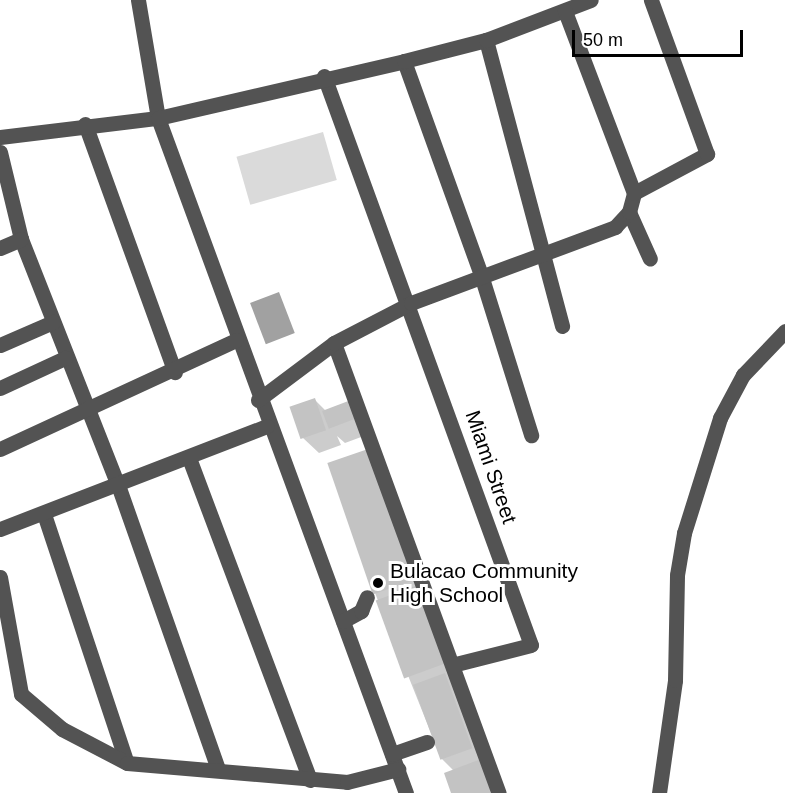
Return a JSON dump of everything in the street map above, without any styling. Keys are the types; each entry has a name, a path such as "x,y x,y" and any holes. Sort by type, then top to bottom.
{"street":[{"path":"138,0 158,118 267,426 343,621 406,793"},
{"path":"0,136 85,124 158,118 324,76 404,61 486,40 591,0"},
{"path":"634,193 707,154 651,0"},
{"path":"258,400 333,343 411,303 481,275 545,254 615,227 629,212 634,193 565,11"},
{"path":"486,40 545,254 562,326"},
{"path":"404,61 481,275 531,435"},
{"name":"Miami Street","path":"324,76 411,303 531,645 452,665"},
{"path":"85,124 175,372"},
{"path":"0,152 21,239 65,358 118,485 218,769"},
{"path":"629,212 650,259"},
{"path":"0,248 21,239"},
{"path":"0,345 53,322"},
{"path":"659,793 675,680 677,575 684,533 720,418 743,375 785,331"},
{"path":"0,449 86,405 175,372 236,340"},
{"path":"333,343 499,793"},
{"path":"0,388 65,358"},
{"path":"0,530 267,426"},
{"path":"189,458 310,780"},
{"path":"44,514 127,763"},
{"path":"0,577 21,694 62,729 127,763 218,769 347,782 395,761 427,742"},
{"path":"343,621 361,611 367,597"}],"shaded area":[{"path":"323,132 337,180 250,205 236,157"},
{"path":"279,292 295,333 266,344 250,303"}],"building":[{"path":"315,398 326,430 301,439 289,407"},
{"path":"351,400 358,418 329,429 322,411"},
{"path":"368,449 413,580 373,594 327,463"},
{"path":"418,585 446,663 404,678 376,600"},
{"path":"445,673 472,748 440,760 413,685"},
{"path":"481,759 493,793 451,793 444,773"}],"place":[{"name":"Bulacao Community High School","path":"378,583"}]}
